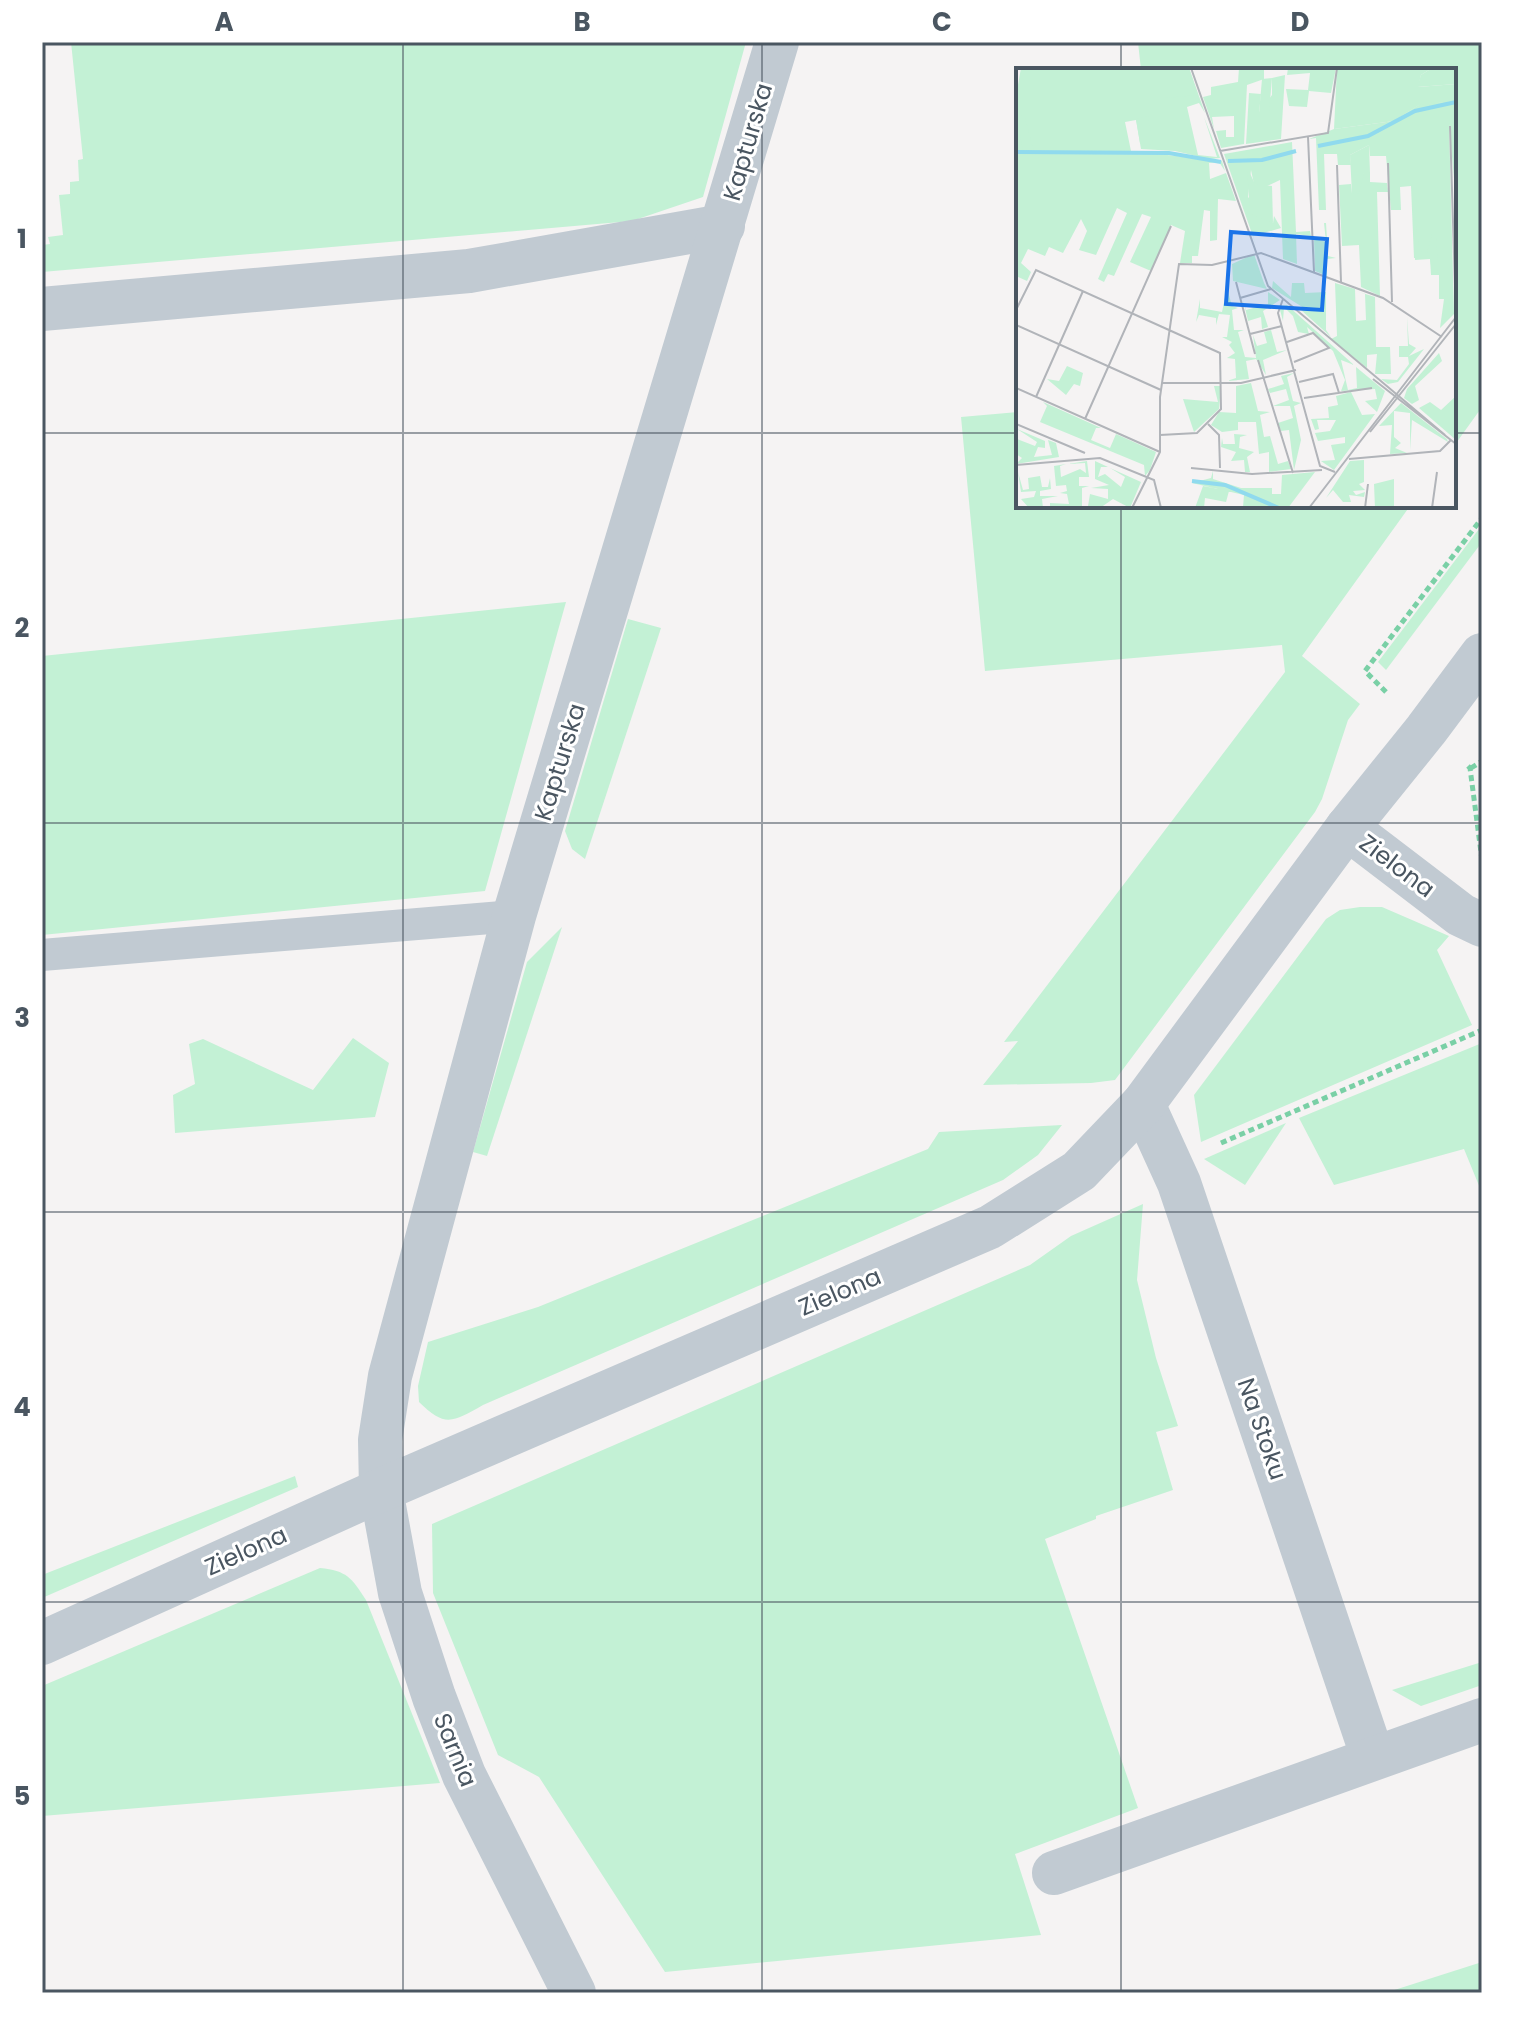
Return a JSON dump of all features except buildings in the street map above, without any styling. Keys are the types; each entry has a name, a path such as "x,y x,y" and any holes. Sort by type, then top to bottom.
{"street":[{"name":"Kapturska","path":"381,1490 380,1440 390,1376 514,916 777,42"},
{"path":"42,309 469,271 723,226"},
{"path":"1347,828 1482,655"},
{"name":"Zielona","path":"42,1643 381,1490 990,1227 1079,1171 1143,1104 1347,828 1461,915 1482,925"},
{"name":"Na Stoku","path":"1143,1104 1179,1183 1373,1758"},
{"name":"Sarnia","path":"381,1490 400,1593 464,1775 574,1993"},
{"path":"1054,1873 1482,1720"}],"lane":[{"path":"42,955 514,916"}],"path":[{"path":"1482,761 1470,768 1482,860"}],"green space":[{"path":"71,42 746,42 703,197 632,221 42,272 42,245 50,244 48,237 63,235 59,195 70,194 70,182 79,181 78,160 83,159"},
{"path":"1138,42 1482,42 1482,407 1456,443 1456,68 1141,68"},
{"path":"1016,412 1016,508 1409,508 1302,656 1360,704 1348,720 1322,799 1115,1080 983,1085 1018,1041 1004,1042 1285,672 1282,645 985,671 961,417"},
{"path":"1479,529 1482,531 1482,542 1386,670 1378,662"},
{"path":"566,602 485,891 42,935 42,656"},
{"path":"628,619 661,628 585,859 572,849 565,831"},
{"path":"1382,907 1449,936 1437,950 1472,1025 1201,1142 1194,1095 1326,919 1340,910"},
{"path":"562,927 487,1156 473,1152 527,962"},
{"path":"353,1038 389,1063 375,1117 175,1133 173,1095 195,1084 189,1044 203,1039 313,1090"},
{"path":"1482,1043 1482,1193 1464,1149 1334,1185 1299,1118"},
{"path":"1286,1123 1245,1185 1204,1159"},
{"path":"1062,1125 1038,1155 1003,1180 464,1415 443,1419 419,1402 418,1386 428,1342 538,1307 928,1149 939,1132"},
{"path":"1143,1204 1137,1280 1156,1358 1178,1426 1156,1432 1173,1490 1096,1516 1096,1519 1045,1539 1138,1808 1015,1854 1041,1935 665,1972 539,1777 498,1755 433,1593 432,1524 1030,1265 1071,1236"},
{"path":"295,1476 298,1487 42,1598 42,1575"},
{"path":"320,1568 348,1576 366,1600 440,1783 42,1816 42,1686"},
{"path":"1482,1662 1482,1685 1421,1706 1392,1690"},
{"path":"1482,1962 1482,1993 1385,1993"}]}
